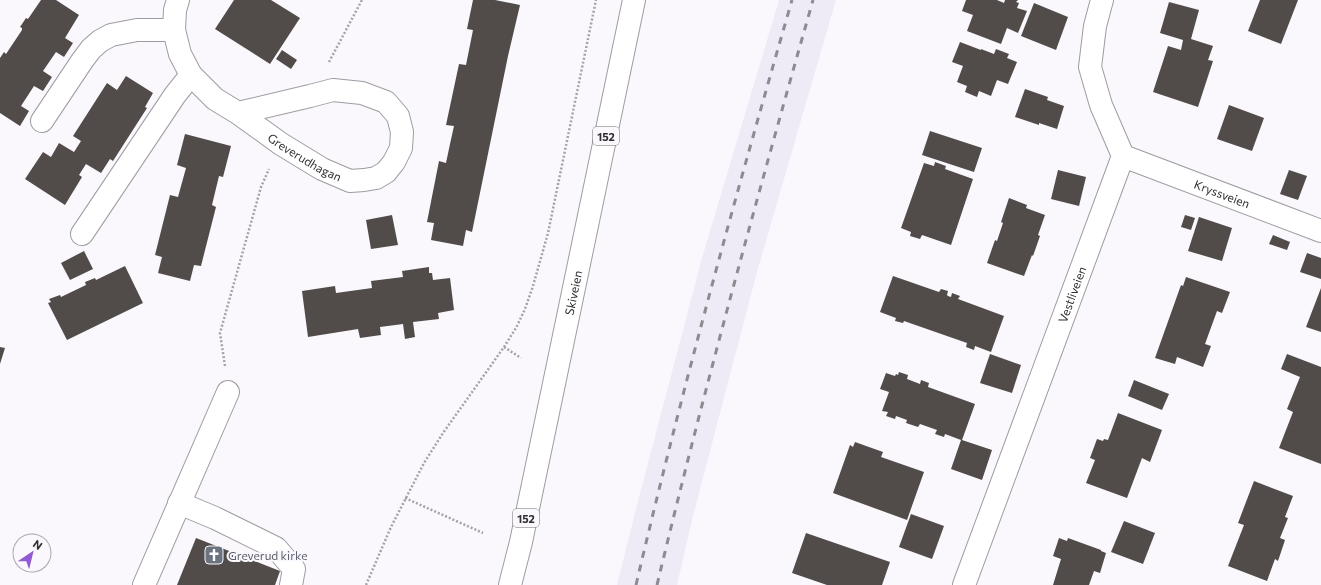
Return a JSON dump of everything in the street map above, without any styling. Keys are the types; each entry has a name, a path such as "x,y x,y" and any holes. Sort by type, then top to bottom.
{"street":[{"name":"Greverudhagan","path":"178,0 175,10 174,30 180,54 191,75 215,99 238,113 281,144 322,169 350,180 376,178 386,172 394,162 401,148 402,132 398,116 386,102 362,93 333,90 238,113"},
{"name":"Skiveien","path":"510,585 534,481 634,0"},
{"path":"1102,0 1095,26 1090,67 1102,105 1122,156"},
{"path":"42,121 82,61 91,49 100,41 116,34 137,30 174,30"},
{"path":"82,234 175,95 191,75"},
{"name":"Kryssveien","path":"1122,156 1321,231"},
{"name":"Vestliveien","path":"964,585 1122,156"},
{"path":"144,585 228,392"},
{"path":"179,503 215,518 276,548 294,569 291,585"}],"path":[{"path":"310,96 362,0"},
{"path":"366,585 381,548 424,463 439,439 504,347 525,309 541,262 548,233 596,0"},
{"path":"228,392 220,333 261,187 281,144"},
{"path":"504,347 521,358"},
{"path":"405,498 483,533"}],"shaded area":[{"path":"779,0 836,0 757,272 693,516 677,585 617,585 702,258"}],"building":[{"path":"41,0 56,0 79,15 65,38 73,43 64,57 56,52 43,71 52,77 43,91 34,86 21,106 29,111 20,126 0,113 0,58 4,52 6,54 22,30 20,27 26,18 28,19"},
{"path":"234,0 271,0 300,18 270,64 215,29"},
{"path":"473,0 495,0 520,5 472,232 466,230 463,246 431,240 434,223 427,222 439,161 446,163 454,126 446,125 459,64 466,65 473,30 467,29"},
{"path":"966,0 997,0 1004,3 1005,0 1018,0 1016,2 1019,3 1017,8 1027,11 1018,33 1007,28 1001,44 967,31 973,15 962,11"},
{"path":"1260,0 1298,0 1281,44 1248,31"},
{"path":"1169,2 1199,10 1191,39 1213,46 1208,60 1213,61 1198,107 1153,92 1168,46 1181,50 1183,40 1160,33"},
{"path":"1034,3 1068,17 1056,50 1021,36"},
{"path":"960,42 994,54 996,49 1009,54 1007,58 1017,62 1008,84 997,80 991,96 979,91 977,97 965,92 967,86 957,82 963,66 952,62"},
{"path":"282,50 297,60 291,69 276,59"},
{"path":"126,76 153,93 145,107 147,108 113,161 110,159 101,173 86,164 79,175 82,177 65,205 25,179 43,152 51,157 59,143 74,152 81,141 73,136 107,83 117,90"},
{"path":"1025,89 1048,97 1047,100 1064,106 1057,129 1015,117"},
{"path":"1229,105 1264,118 1252,151 1217,139"},
{"path":"930,131 982,148 974,172 922,155"},
{"path":"185,134 231,146 223,177 219,176 212,205 216,207 201,266 194,265 190,281 158,273 162,257 155,255 170,195 178,197 186,168 177,165"},
{"path":"935,162 946,166 945,169 973,179 951,245 922,235 920,239 910,236 911,232 901,228 924,163 934,166"},
{"path":"1058,170 1086,177 1079,206 1051,199"},
{"path":"1289,170 1307,176 1298,200 1280,194"},
{"path":"1009,198 1027,205 1026,208 1045,215 1038,235 1040,236 1024,276 987,263 995,240 997,241 1003,223 1001,222"},
{"path":"392,215 398,245 371,249 366,220"},
{"path":"1185,215 1195,218 1191,230 1181,227"},
{"path":"1199,217 1232,228 1222,261 1188,251"},
{"path":"1273,235 1290,242 1287,250 1269,244"},
{"path":"84,251 93,269 70,280 61,263"},
{"path":"1307,253 1321,258 1321,279 1300,272"},
{"path":"125,266 143,303 67,340 48,303 51,302 49,299 60,295 61,297 86,285 85,282 95,278 96,280"},
{"path":"429,267 429,273 432,273 433,280 450,278 454,310 438,313 439,319 413,322 415,337 405,339 403,324 380,327 381,335 360,338 358,329 308,337 302,291 335,286 336,293 372,288 371,281 403,277 402,271"},
{"path":"893,276 939,292 941,289 948,291 948,296 951,297 952,293 960,296 958,299 1004,316 991,352 975,346 974,350 966,347 967,343 904,321 903,323 895,321 896,318 880,312"},
{"path":"1186,277 1230,292 1222,313 1217,311 1205,344 1211,346 1203,367 1177,357 1175,364 1155,358 1181,285 1183,286"},
{"path":"1321,288 1321,332 1306,327"},
{"path":"0,347 5,348 0,364"},
{"path":"990,354 1021,365 1012,393 980,383"},
{"path":"1287,354 1321,367 1321,464 1279,448 1293,412 1287,409 1300,377 1281,369"},
{"path":"899,372 908,375 907,379 920,384 921,380 929,383 928,387 975,404 962,440 992,450 982,480 951,469 961,440 945,434 944,437 935,434 937,430 920,424 918,427 906,423 907,420 896,416 895,419 886,416 888,412 882,411 889,392 880,389 886,373 895,376 896,374 898,375"},
{"path":"1134,380 1169,394 1162,410 1128,396"},
{"path":"1118,413 1162,430 1150,462 1142,458 1127,498 1086,483 1095,460 1090,458 1097,439 1103,441 1104,439 1108,440"},
{"path":"855,442 883,452 881,457 924,472 907,520 833,493 850,445 853,447"},
{"path":"1254,481 1293,496 1285,517 1288,518 1280,538 1285,540 1278,561 1275,559 1267,581 1228,566 1244,525 1238,523"},
{"path":"911,514 944,526 932,559 899,547"},
{"path":"1124,521 1155,533 1143,564 1111,552"},
{"path":"806,533 890,562 882,585 827,585 792,573"},
{"name":"Greverud kirke","path":"196,538 280,571 275,585 177,585"},
{"path":"1059,538 1067,541 1068,538 1106,553 1100,573 1094,571 1089,585 1053,585 1061,559 1053,556"}],"railway":[{"path":"636,585 710,292 792,0"},
{"path":"657,585 693,438 813,0"}],"place":[{"name":"Greverud kirke","path":"214,555"}]}
